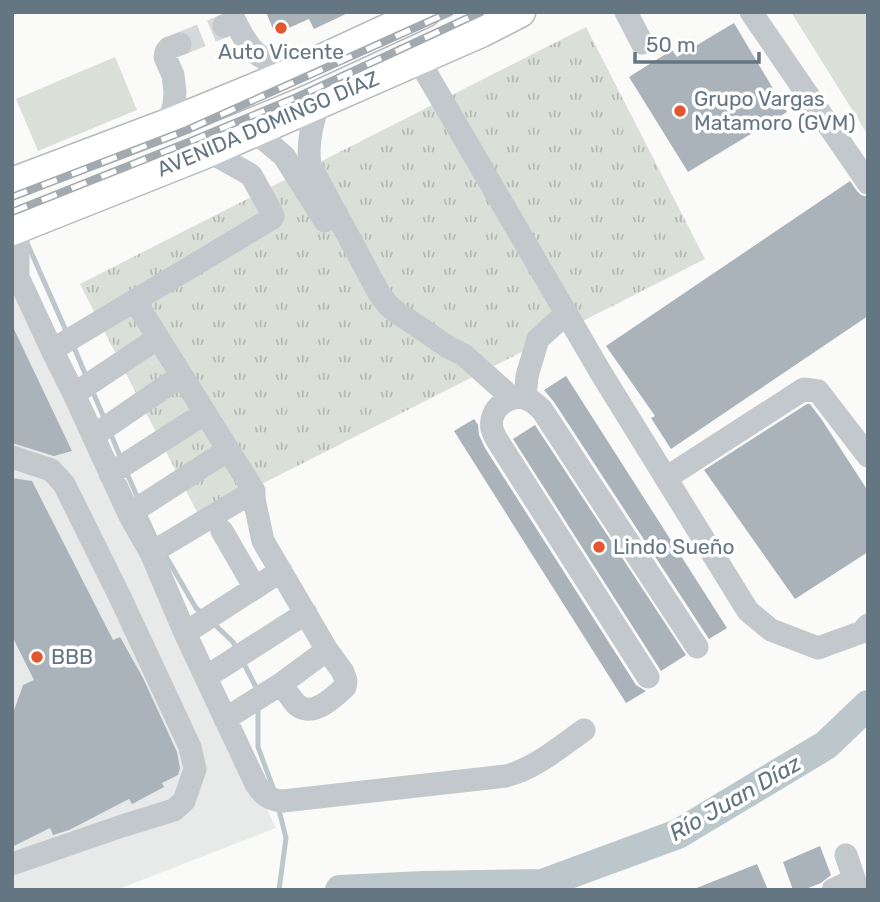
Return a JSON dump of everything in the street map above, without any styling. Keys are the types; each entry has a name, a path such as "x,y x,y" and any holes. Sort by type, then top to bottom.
{"main road":[{"name":"AVENIDA DOMINGO DÍAZ","path":"12,183 168,124 297,71 425,12"},
{"name":"AVENIDA DOMINGO DÍAZ","path":"15,229 203,154 481,32 520,12"}],"street":[{"path":"626,12 642,43"},
{"path":"751,12 868,183"},
{"path":"230,20 256,54 267,61 297,71"},
{"path":"168,124 175,92 173,75 165,57 169,48 180,44"},
{"path":"418,60 566,314 748,611 771,630 818,648 862,632 868,625"},
{"path":"319,103 311,130 310,165 379,293 395,312 464,355 511,401"},
{"path":"251,175 254,131"},
{"path":"254,131 284,156 380,310 468,374 511,401 533,401 542,410 697,646"},
{"path":"52,350 271,219 271,211 251,175 219,157 203,154"},
{"path":"15,229 15,275 129,514 151,553 225,719 265,796 283,801 506,776 519,773 533,765 584,730"},
{"path":"135,301 254,491 263,541 346,681 345,687 335,697 312,709 297,706 281,684"},
{"path":"566,314 537,339 527,376 511,401 493,416 492,428 497,440 648,677"},
{"path":"74,394 158,338"},
{"path":"93,436 181,376"},
{"path":"666,478 804,389 818,391 868,456"},
{"path":"110,474 205,413"},
{"path":"129,514 228,450"},
{"path":"12,457 51,470 64,484 190,747 195,769 184,801 174,810 12,864"},
{"path":"151,553 254,491"},
{"path":"222,531 255,588"},
{"path":"185,633 281,571"},
{"path":"206,677 306,613"},
{"path":"225,719 281,684 327,650"},
{"path":"832,890 856,885 846,855"}],"shaded area":[{"path":"24,291 276,828 116,890 12,890 12,295"}],"green space":[{"path":"791,12 868,12 868,135"},
{"path":"586,27 705,259 199,516 80,284"},
{"path":"115,57 137,110 38,151 16,99"}],"building":[{"path":"266,12 350,12 314,29 309,19 275,34"},
{"path":"734,23 787,112 688,172 629,77 672,50 677,57"},
{"path":"850,181 861,195 868,197 868,316 671,449 651,418 655,416 606,346"},
{"path":"12,325 72,451 54,456 12,443"},
{"path":"566,376 727,628 709,639 544,390"},
{"path":"810,404 822,420 868,491 868,552 795,599 704,470"},
{"path":"474,419 485,448 636,685 646,691 626,703 454,431"},
{"name":"Lindo Sueño","path":"535,425 686,655 661,671 513,439"},
{"path":"12,478 32,481 113,640 120,637 143,678 177,752 180,768 178,775 162,783 164,787 132,804 129,799 69,830 53,835 50,828 12,847 12,716 23,685 34,680 12,636"},
{"path":"820,846 831,875 821,883 803,890 793,890 783,862"},
{"path":"757,864 768,890 694,890 694,889"}],"waterway":[{"path":"27,243 67,333"},
{"path":"73,345 87,378"},
{"path":"92,390 105,420"},
{"path":"110,432 121,459"},
{"path":"126,471 139,501"},
{"path":"144,513 156,539"},
{"path":"164,553 196,608 202,613"},
{"path":"212,622 233,642 238,651"},
{"path":"242,660 258,691"},
{"path":"258,705 258,747 275,793"},
{"name":"Río Juan Díaz","path":"340,890 542,884 678,834 826,745 868,705"},
{"path":"278,806 286,838 279,890"}],"tunnel":[{"path":"180,44 224,26"}],"railway":[{"path":"12,197 187,130 450,12"},
{"path":"12,212 297,97 481,12"}],"place":[{"name":"Auto Vicente","path":"281,28"},
{"name":"Grupo Vargas Matamoro (GVM)","path":"680,111"},
{"name":"Lindo Sueño","path":"599,547"},
{"name":"BBB","path":"37,657"}]}
